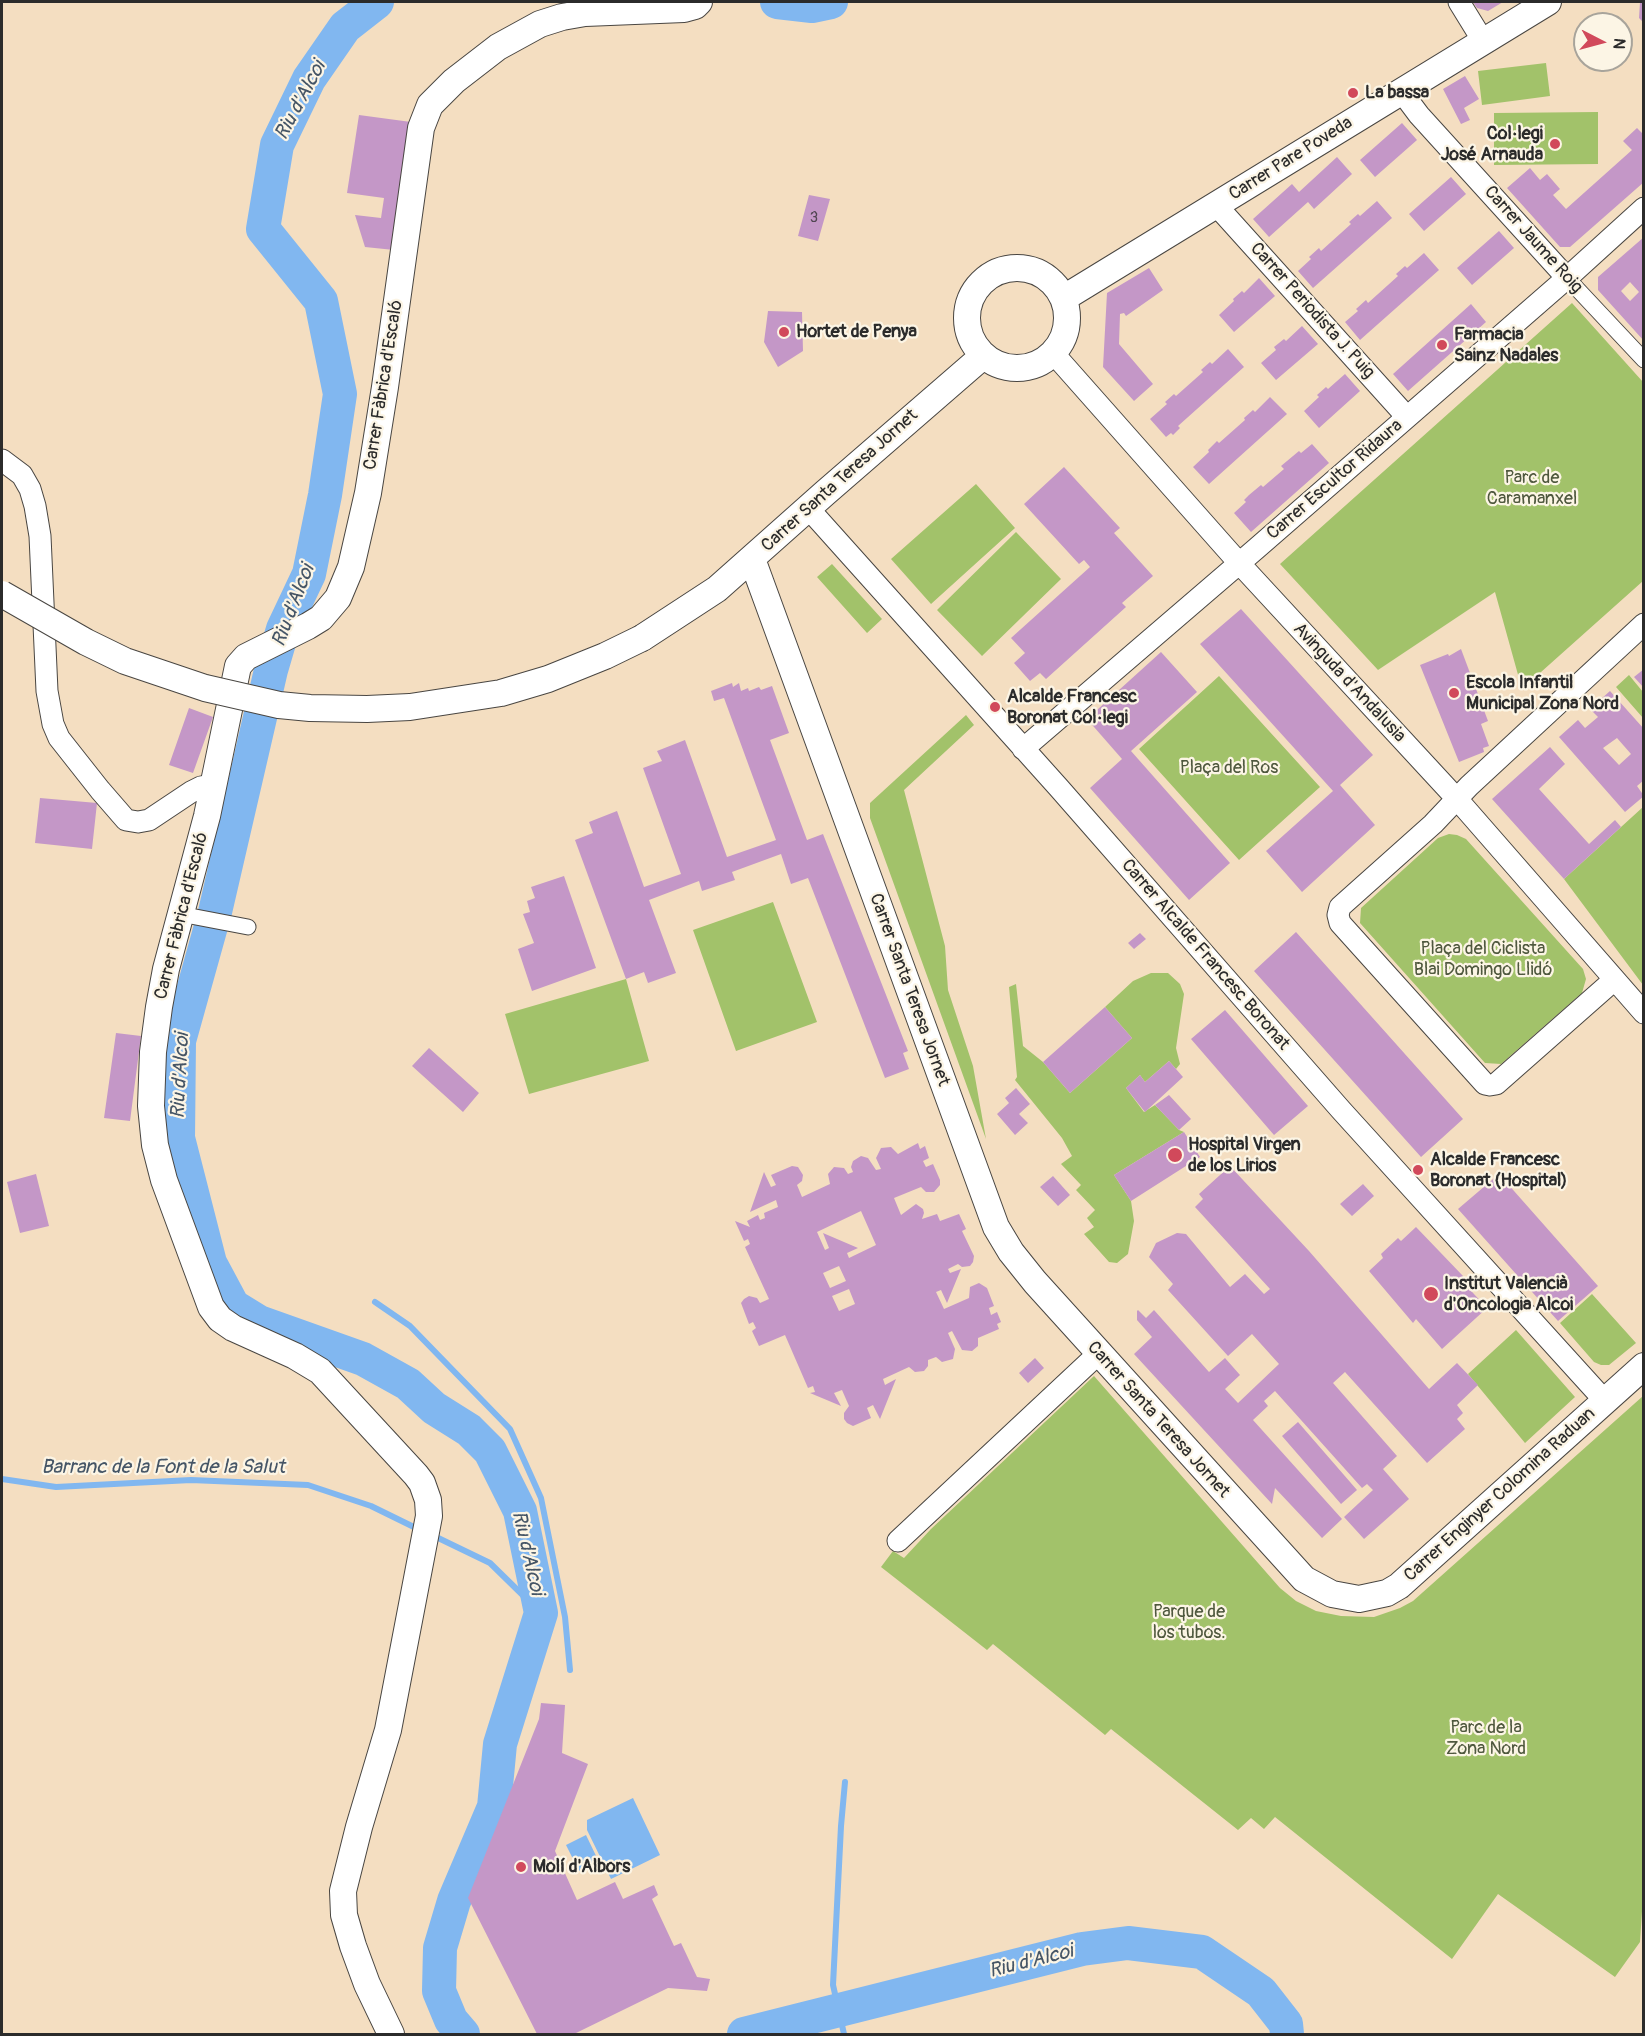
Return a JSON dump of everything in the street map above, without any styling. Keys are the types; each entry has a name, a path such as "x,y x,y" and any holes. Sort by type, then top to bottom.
{"street":[{"path":"1459,2 1483,41"},
{"name":"Carrer Pare Poveda","path":"1064,298 1548,2"},
{"name":"Carrer Fàbrica d'Escaló","path":"391,2034 367,1984 353,1947 344,1915 343,1891 359,1827 388,1730 429,1516 426,1490 416,1475 320,1371 296,1356 233,1328 216,1314 208,1300 164,1180 155,1145 152,1117 153,1052 166,969 214,785 238,666 246,657 321,618 338,598 351,567 363,519 385,387 421,128 430,105 454,81 498,47 540,24 585,13 684,9 697,4"},
{"name":"Carrer Jaume Roig","path":"1401,92 1419,115 1644,360"},
{"name":"Carrer Periodista J. Puig","path":"1216,205 1407,417"},
{"name":"Carrer Escultor Ridaura","path":"1023,749 1567,278 1644,208"},
{"path":"1016,268 1038,272 1056,286 1064,298 1067,326 1063,341 1054,354 1044,362 1019,369 1000,366 983,356 970,336 967,324 967,312 976,290 993,274 1016,268"},
{"name":"Avinguda d'Andalusia","path":"1054,354 1239,563 1456,799 1644,1013"},
{"name":"Carrer Santa Teresa Jornet","path":"983,356 752,559 996,1227 1025,1271 1298,1574 1323,1591 1345,1598"},
{"path":"2,460 22,476 30,489 35,506 40,536 47,691 59,738 126,820 138,822 149,820 191,792 201,787 214,785"},
{"name":"Carrer Alcalde Francesc Boronat","path":"808,508 1341,1110 1605,1401"},
{"path":"2,594 125,662 205,688 279,705 310,708 410,707 501,693 548,679 605,656 642,638 703,599 752,559"},
{"path":"1614,980 1496,1084 1485,1084 1340,923 1338,915 1340,908 1433,824 1456,799 1644,624"},
{"path":"181,914 248,927"},
{"path":"898,1540 1098,1354"},
{"name":"Carrer Enginyer Colomina Raduan","path":"1345,1598 1375,1597 1399,1586 1644,1366"}],"green space":[{"path":"1546,63 1550,96 1482,105 1478,71"},
{"path":"1598,112 1598,164 1494,165 1494,113"},
{"name":"Parc de Caramanxel","path":"1572,303 1643,382 1643,581 1522,689 1495,592 1378,670 1280,564"},
{"path":"976,484 1015,528 931,604 891,559"},
{"path":"1016,532 1061,579 982,656 937,610"},
{"path":"832,564 882,619 867,633 817,577"},
{"path":"1629,675 1643,692 1643,718 1616,687"},
{"name":"Plaça del Ros","path":"1219,676 1320,787 1239,860 1139,749"},
{"path":"966,715 974,725 904,790 945,946 948,990 973,1066 986,1139 870,818 870,803"},
{"path":"1643,807 1643,985 1564,879"},
{"name":"Plaça del Ciclista Blai Domingo Llidó","path":"1449,834 1466,839 1583,969 1586,979 1582,993 1501,1064 1485,1063 1360,923 1361,908 1438,838"},
{"path":"773,902 817,1022 736,1051 693,930"},
{"path":"1151,973 1168,973 1180,984 1184,994 1176,1048 1180,1064 1176,1069 1169,1061 1145,1082 1140,1075 1126,1088 1144,1112 1155,1105 1179,1130 1184,1132 1114,1175 1131,1201 1134,1221 1128,1254 1117,1263 1109,1262 1084,1234 1094,1227 1087,1218 1095,1210 1076,1190 1081,1185 1061,1164 1072,1156 1062,1138 1015,1080 1017,1077 1009,987 1016,984 1023,1046 1043,1062 1070,1093 1132,1038 1105,1007 1133,981"},
{"path":"626,979 649,1061 529,1094 505,1014"},
{"path":"1592,1294 1636,1343 1609,1365 1594,1362 1560,1323"},
{"path":"1516,1330 1575,1397 1525,1443 1468,1374"},
{"name":"Parc de la Zona Nord","path":"1094,1376 1280,1588 1296,1601 1316,1611 1341,1616 1374,1617 1413,1601 1643,1396 1643,1896 1640,1942 1615,1977 1498,1894 1452,1959 1275,1817 1264,1829 1251,1818 1238,1830 1111,1729 1105,1735 993,1644 987,1650 881,1567 893,1551 904,1558 931,1529"}],"water":[{"path":"633,1798 660,1855 611,1879 587,1830 587,1820"},
{"path":"586,1835 599,1862 579,1871 566,1845"}],"building":[{"path":"1473,2 1503,2 1488,11 1477,8"},
{"path":"1640,2 1644,2 1644,23 1639,18"},
{"path":"1465,76 1479,99 1464,108 1470,120 1461,124 1443,89"},
{"path":"359,115 411,122 394,250 365,247 355,215 381,218 384,198 347,193"},
{"path":"1402,123 1417,140 1375,177 1360,160"},
{"path":"1637,128 1644,135 1644,182 1570,247 1560,247 1507,188 1530,168 1540,180 1547,174 1560,189 1553,195 1566,209 1632,150 1623,141"},
{"path":"1337,157 1352,174 1314,209 1308,202 1269,237 1253,219 1292,184 1299,192"},
{"path":"1451,177 1466,194 1424,231 1409,214"},
{"path":"809,195 830,199 818,241 798,236"},
{"path":"1377,201 1392,218 1313,288 1298,271 1319,248 1321,251 1351,224 1349,222 1358,214 1360,216"},
{"path":"1499,231 1514,248 1472,285 1457,268"},
{"path":"1644,237 1644,341 1598,290 1598,277","holes":["1630,282 1639,292 1630,301 1621,291"]},
{"path":"1424,253 1439,270 1360,340 1345,322 1358,311 1356,309 1366,300 1368,303 1398,276 1396,274 1405,266 1407,268"},
{"path":"1149,268 1163,290 1126,316 1124,313 1120,314 1119,344 1153,384 1134,401 1103,367 1107,293"},
{"path":"1259,278 1275,296 1234,332 1219,315 1234,301 1233,299 1242,291 1244,293"},
{"path":"1471,304 1486,322 1408,391 1393,374"},
{"name":"Hortet de Penya","path":"768,311 802,312 803,351 778,367 764,342"},
{"path":"1302,326 1318,344 1276,380 1261,363 1276,350 1274,347 1284,339 1286,341"},
{"path":"1228,349 1244,367 1178,426 1180,428 1173,435 1171,433 1166,437 1150,419 1167,404 1165,402 1174,394 1176,396 1203,372 1201,370 1210,362 1212,364"},
{"path":"1345,374 1360,391 1319,428 1304,411 1319,397 1317,395 1326,387 1328,389"},
{"path":"1270,397 1287,414 1209,484 1193,467 1217,441 1219,443 1245,420 1244,418 1253,410 1255,412"},
{"path":"1312,444 1329,463 1251,532 1234,513 1246,502 1244,500 1249,495 1261,485 1263,487 1284,469 1281,466 1299,451 1301,453"},
{"path":"1064,467 1120,528 1114,533 1153,576 1122,603 1126,607 1046,679 1040,673 1030,681 1014,663 1025,653 1011,638 1090,567 1084,560 1079,564 1024,504"},
{"path":"1241,609 1373,755 1340,785 1375,825 1302,892 1266,851 1333,791 1200,644"},
{"name":"Escola Infantil Municipal Zona Nord","path":"1461,649 1488,721 1481,724 1489,746 1483,748 1484,752 1459,762 1420,665 1448,654 1449,656"},
{"path":"1161,652 1197,692 1131,751 1230,863 1189,900 1090,788 1122,759 1087,719"},
{"path":"1644,669 1644,688 1634,677"},
{"path":"732,683 733,687 739,683 741,691 759,687 761,690 772,686 789,733 770,740 807,840 823,834 908,1051 903,1053 909,1069 885,1078 808,878 791,884 781,854 732,872 735,880 702,891 699,881 649,900 676,973 648,983 644,972 626,979 575,840 593,833 589,822 617,811 644,887 681,874 643,768 662,761 657,751 685,740 727,857 776,840 724,698 714,701 711,691"},
{"path":"1610,691 1644,729 1644,780 1637,786 1644,796 1625,812 1559,737 1578,720 1585,728 1598,717 1590,709","holes":["1617,738 1631,754 1619,765 1603,748"]},
{"path":"189,708 213,717 193,773 169,765"},
{"path":"1550,747 1565,764 1539,789 1589,844 1615,820 1621,827 1564,879 1492,799"},
{"path":"40,798 97,803 92,849 35,843"},
{"path":"564,876 596,968 532,991 518,949 534,943 523,914 530,912 527,901 535,898 531,887"},
{"path":"1296,932 1463,1119 1421,1157 1254,971"},
{"path":"1140,933 1146,939 1134,949 1128,943"},
{"path":"1105,1007 1132,1038 1070,1093 1043,1062"},
{"path":"1225,1010 1308,1106 1274,1135 1191,1039"},
{"path":"116,1033 141,1036 130,1121 104,1118"},
{"path":"429,1048 479,1093 463,1112 412,1066"},
{"path":"1169,1061 1183,1077 1145,1112 1126,1088 1140,1075 1145,1082"},
{"path":"1016,1088 1030,1104 1019,1114 1028,1123 1015,1135 997,1114 1009,1103 1005,1098"},
{"path":"1169,1095 1191,1119 1179,1130 1155,1105"},
{"path":"1184,1132 1200,1157 1131,1201 1114,1175"},
{"path":"918,1143 920,1149 925,1146 929,1158 923,1161 926,1167 933,1164 940,1180 940,1185 934,1192 926,1192 921,1187 894,1198 901,1215 916,1204 923,1209 922,1219 937,1214 940,1221 959,1214 966,1229 962,1231 974,1256 973,1262 970,1266 962,1267 958,1264 948,1269 950,1273 961,1269 947,1303 941,1290 936,1292 944,1309 969,1298 970,1287 979,1283 987,1288 994,1306 989,1308 991,1315 997,1312 1001,1322 997,1324 999,1329 978,1338 978,1346 972,1351 962,1350 952,1331 948,1333 955,1349 953,1359 942,1362 936,1357 928,1360 928,1366 924,1371 915,1372 909,1367 883,1379 885,1385 896,1379 880,1419 873,1405 867,1408 871,1418 853,1426 844,1419 844,1413 849,1406 842,1390 834,1393 841,1406 810,1393 815,1392 813,1386 808,1388 785,1335 759,1346 752,1331 756,1328 753,1322 749,1324 741,1303 749,1296 757,1298 760,1303 769,1299 745,1247 750,1244 748,1239 744,1241 735,1221 750,1227 747,1221 758,1215 760,1220 765,1218 764,1213 778,1207 776,1200 750,1212 764,1172 771,1187 776,1185 771,1175 792,1166 798,1167 803,1175 802,1181 797,1185 802,1197 830,1184 828,1174 834,1167 844,1168 848,1174 853,1172 851,1167 853,1161 861,1156 868,1158 876,1170 881,1169 876,1158 881,1148 891,1147 898,1154","holes":["861,1211 876,1245 849,1258 847,1253 858,1248 823,1233 829,1248 825,1250 817,1232","839,1266 846,1281 830,1288 823,1273","849,1289 855,1304 839,1311 832,1296"]},
{"path":"1230,1166 1309,1251 1429,1389 1457,1363 1478,1385 1457,1405 1463,1413 1457,1419 1465,1429 1427,1463 1345,1372 1333,1383 1397,1456 1383,1469 1409,1499 1364,1539 1344,1517 1373,1490 1367,1484 1362,1488 1275,1391 1264,1401 1268,1406 1253,1420 1342,1519 1322,1538 1275,1488 1272,1504 1134,1354 1152,1337 1137,1320 1137,1311 1146,1318 1154,1310 1209,1372 1225,1358 1240,1375 1225,1389 1238,1403 1279,1364 1252,1334 1228,1356 1168,1290 1173,1284 1149,1257 1156,1243 1177,1233 1186,1234 1230,1287 1245,1274 1264,1294 1270,1289 1195,1207 1203,1199 1199,1194"},
{"path":"36,1174 49,1226 20,1233 7,1182"},
{"path":"1499,1174 1598,1286 1558,1321 1458,1209"},
{"path":"1053,1176 1070,1195 1058,1206 1040,1187"},
{"path":"1363,1184 1374,1196 1352,1216 1340,1204"},
{"name":"Institut Valencià d'Oncologia Alcoi","path":"1416,1227 1463,1276 1460,1279 1487,1308 1442,1349 1416,1319 1413,1323 1369,1271 1383,1258 1381,1254 1398,1238 1401,1241"},
{"path":"1035,1358 1044,1368 1028,1383 1019,1373"},
{"path":"1298,1422 1357,1490 1341,1504 1282,1436"},
{"name":"Molí d'Albors","path":"541,1703 565,1705 562,1753 588,1764 555,1851 577,1900 615,1882 623,1899 654,1885 658,1895 652,1899 674,1946 681,1943 697,1977 710,1979 707,1991 668,1988 574,2034 537,2034 468,1898 539,1719"}],"waterway":[{"name":"Riu d'Alcoi","path":"377,2 345,27 309,79 277,145 263,229 321,301 340,394 325,495 309,574 283,629 271,670 215,912 179,1041 178,1138 210,1263 233,1306 259,1322 363,1359 408,1384 434,1408 469,1430 490,1451 520,1511 541,1613 500,1744 494,1807 454,1901 440,1948 439,1991 451,2020 463,2034"},
{"path":"777,2 812,6 831,2"},
{"path":"375,1302 410,1326 510,1429 541,1498 565,1617 570,1670"},
{"name":"Barranc de la Font de la Salut","path":"2,1479 56,1487 191,1480 308,1485 371,1506 420,1530"},
{"name":"Barranc de la Font de la Salut","path":"432,1535 490,1563 541,1613"},
{"path":"844,2034 833,1985 845,1782"},
{"name":"Riu d'Alcoi","path":"744,2034 1082,1949 1128,1943 1202,1952 1261,1992 1286,2024 1287,2034"}],"place":[{"name":"La bassa","path":"1353,93"},
{"name":"Col·legi José Arnauda","path":"1555,144"},
{"name":"Hortet de Penya","path":"784,332"},
{"name":"Farmacia Sainz Nadales","path":"1442,345"},
{"name":"Escola Infantil Municipal Zona Nord","path":"1454,693"},
{"name":"Alcalde Francesc Boronat Col·legi","path":"995,707"},
{"name":"Hospital Virgen de los Lirios","path":"1175,1155"},
{"name":"Alcalde Francesc Boronat (Hospital)","path":"1418,1170"},
{"name":"Institut Valencià d'Oncologia Alcoi","path":"1431,1294"},
{"name":"Molí d'Albors","path":"521,1867"}],"park label":[{"name":"Parque de los tubos.","path":"1189,1622"}]}
